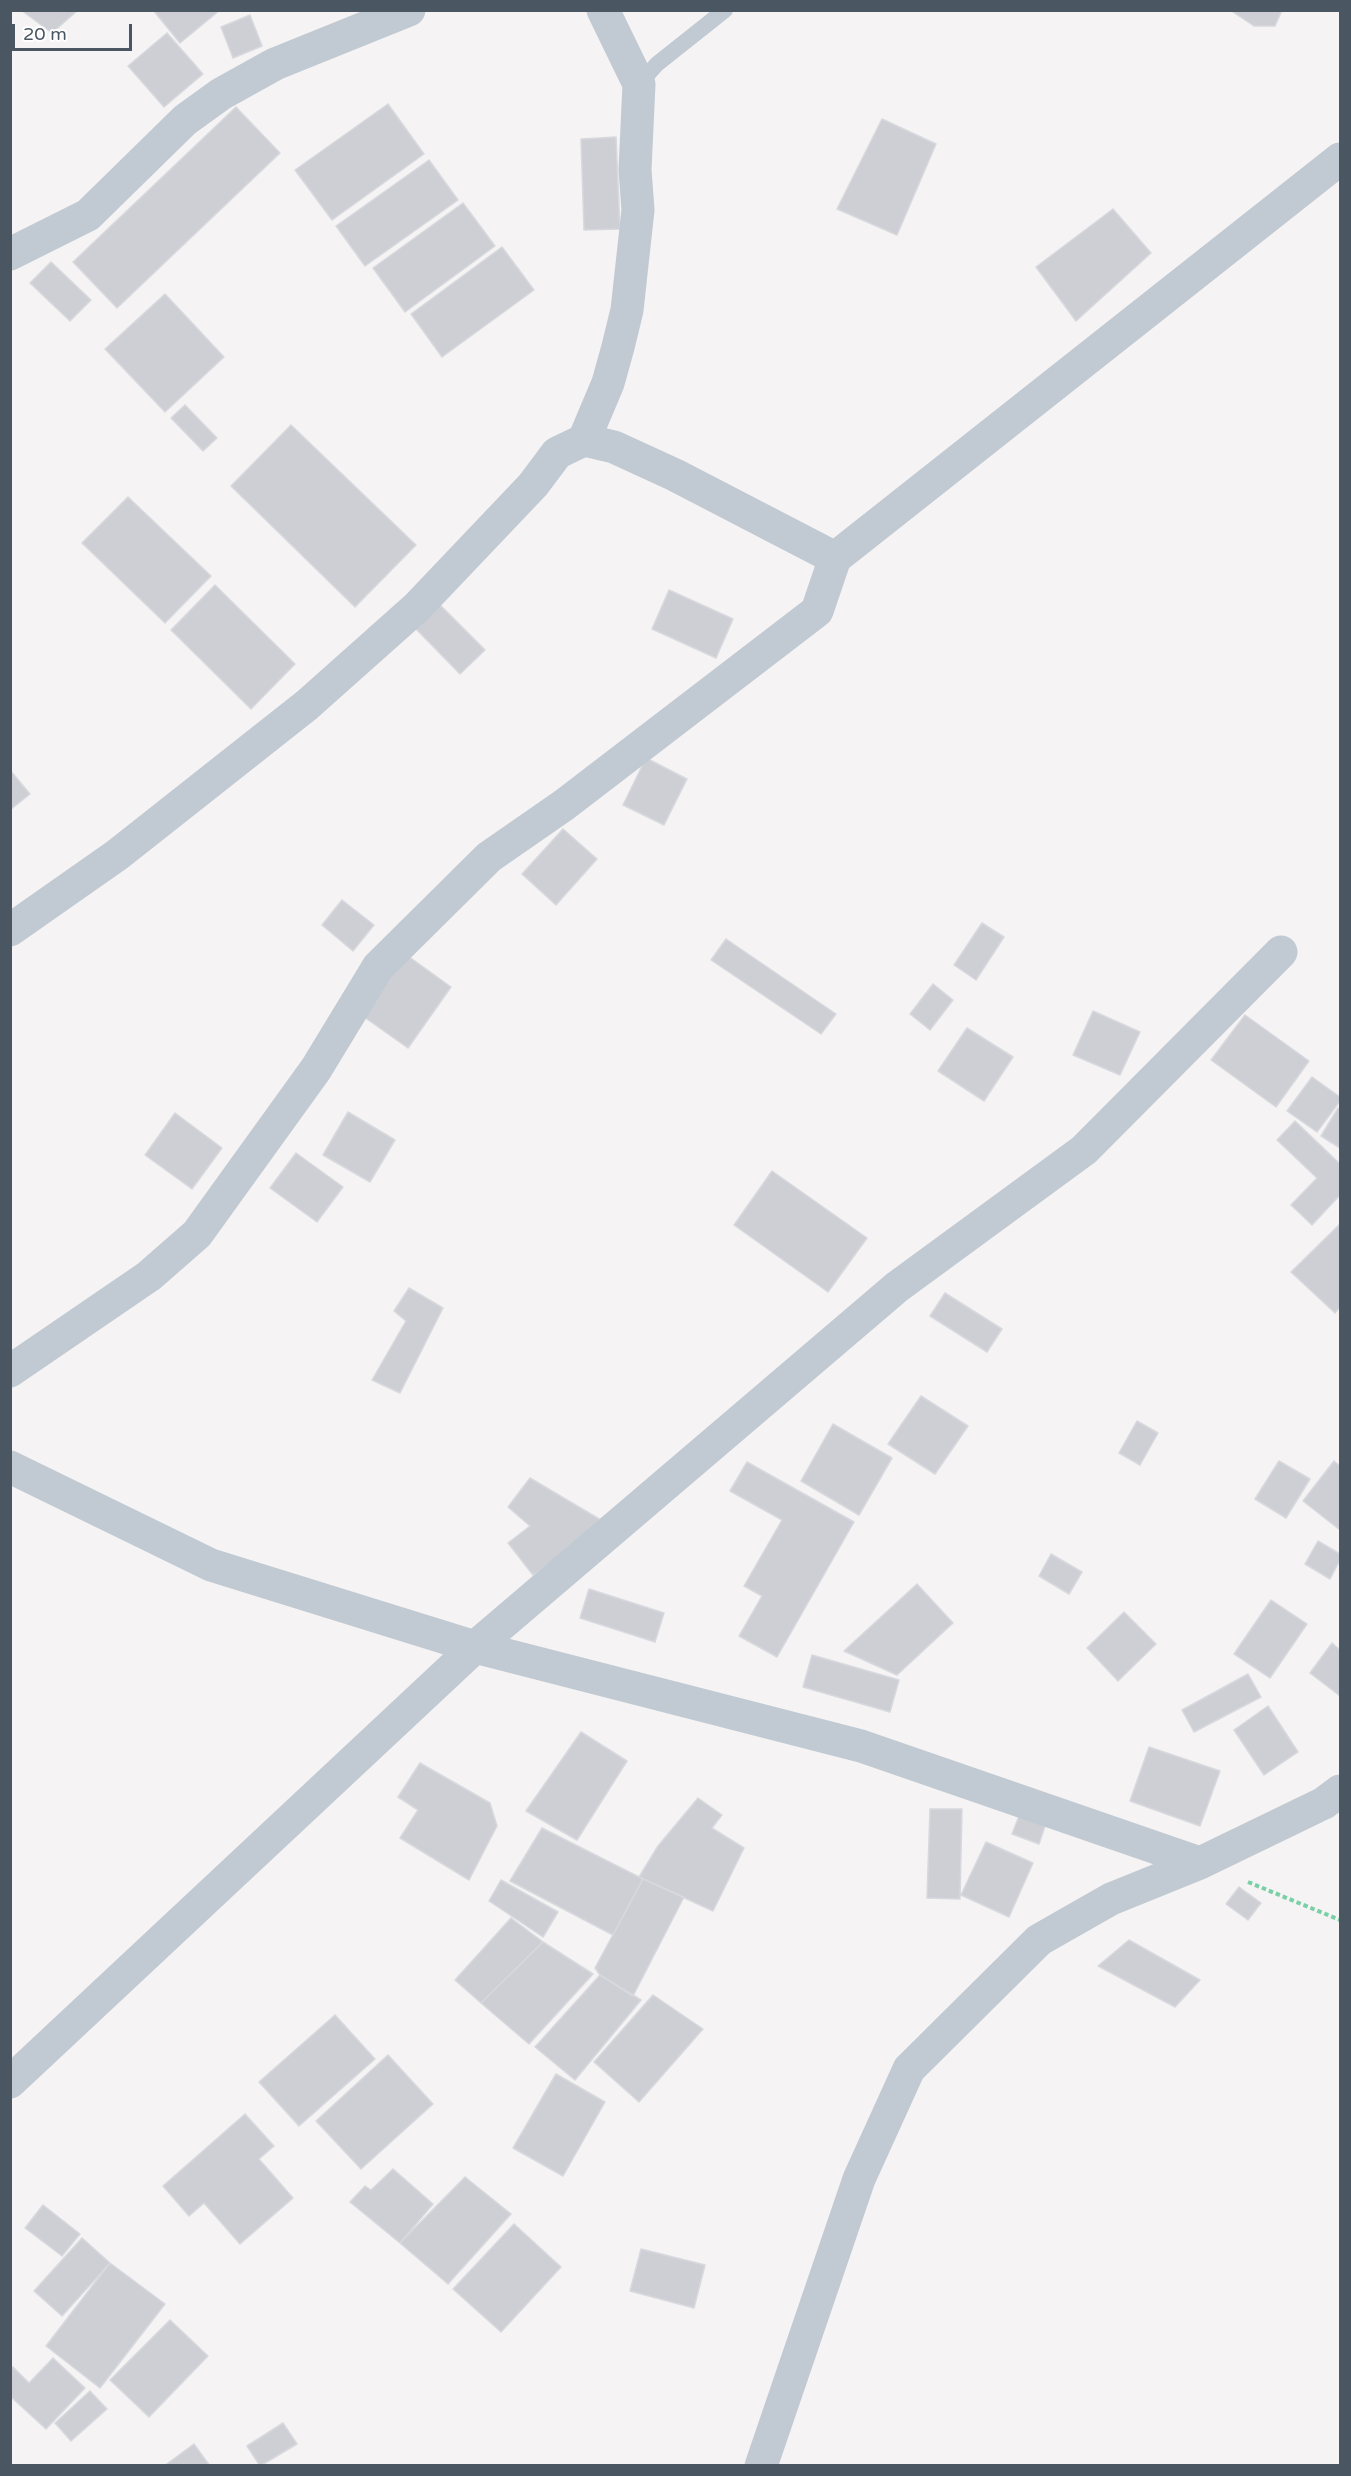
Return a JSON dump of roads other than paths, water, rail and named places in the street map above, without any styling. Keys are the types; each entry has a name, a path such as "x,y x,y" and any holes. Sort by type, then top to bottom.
{"street":[{"path":"10,254 88,215 185,120 221,94 275,64 409,10"},
{"path":"584,440 608,382 627,310 638,210 635,170 639,84 603,10"},
{"path":"10,1371 149,1276 197,1234 316,1069 378,967 489,856 564,805 817,611 834,558 1341,159"},
{"path":"10,930 117,855 307,705 417,607 533,485 557,453 584,440 614,447 834,558"},
{"path":"10,2082 475,1647 897,1287 1084,1150 1281,952"},
{"path":"10,1467 212,1565 475,1647 861,1746 1200,1863"},
{"path":"761,2466 859,2178 909,2069 1039,1941 1111,1899 1200,1863 1324,1803 1341,1791"}],"lane":[{"path":"639,84 657,64 725,10"}]}
